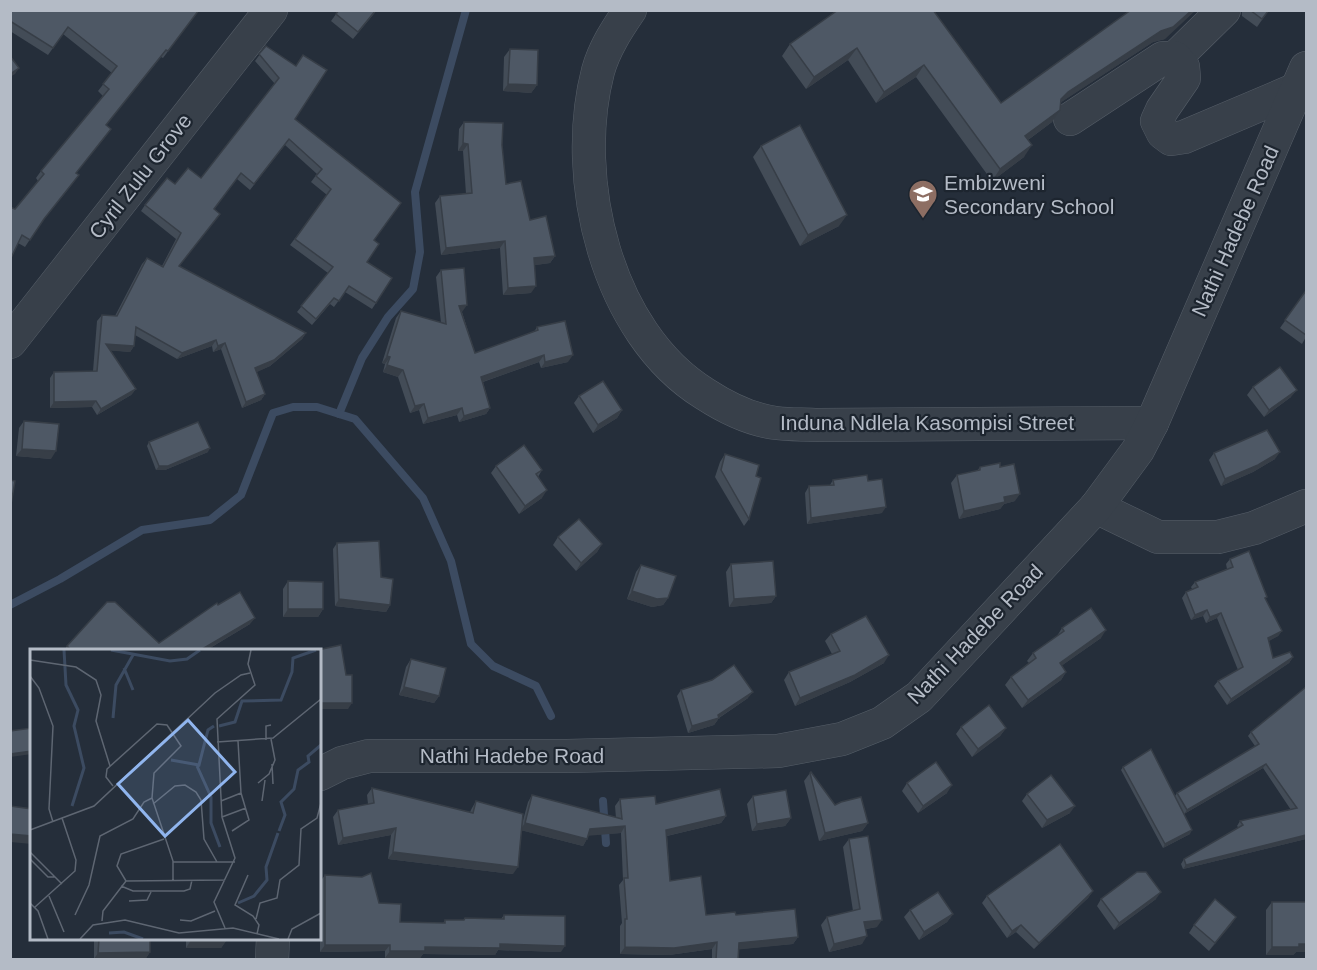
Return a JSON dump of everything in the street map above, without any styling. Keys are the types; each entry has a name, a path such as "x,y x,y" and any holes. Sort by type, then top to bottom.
{"street":[{"name":"Cyril Zulu Grove","path":"10,342 271,10"},
{"name":"Induna Ndlela Kasompisi Street","path":"630,10 611,37 598,69 589,117 590,165 596,220 618,293 641,333 667,363 704,393 744,414 775,423 818,425 1152,423"},
{"path":"1070,119 1162,58 1175,58 1224,10"},
{"path":"1175,58 1183,67 1184,78 1162,110 1157,122 1163,133 1172,139 1184,137 1302,79"},
{"name":"Nathi Hadebe Road","path":"321,774 342,763 369,756 778,751 842,739 882,723 919,697 1096,507 1138,450 1152,423 1302,79"},
{"path":"1096,507 1158,537 1218,537 1254,528 1306,506"},
{"path":"272,960 273,940"}],"building":[{"path":"10,10 199,10 106,125 111,129 76,173 79,175 30,240 22,235 10,260 10,207 15,209 44,174 41,171 109,89 103,84 117,66 68,27 53,48 10,21"},
{"path":"339,10 376,10 358,32 336,14"},
{"path":"838,10 933,10 1001,103 1131,10 1192,10 1173,27 1161,31 1068,92 1061,99 1060,110 1025,136 1032,145 1000,169 924,65 884,92 857,48 814,77 790,44"},
{"path":"1250,10 1269,10 1262,19"},
{"path":"266,46 296,66 303,55 327,70 295,119 401,203 374,240 379,244 367,262 392,278 376,303 349,286 339,301 334,298 316,319 301,306 333,267 295,239 331,189 316,176 322,169 289,139 254,184 241,173 214,209 220,214 179,266 306,333 274,360 255,368 265,394 246,402 225,343 218,346 216,340 182,353 136,327 134,346 106,344 136,389 101,409 96,401 54,402 54,372 97,371 102,315 117,316 147,258 163,267 181,233 145,205 167,178 175,184 188,168 201,178 279,78 259,54"},
{"path":"510,49 538,50 537,85 508,84"},
{"path":"10,56 19,68 10,74"},
{"path":"464,122 503,123 502,145 506,184 521,181 530,220 546,216 555,256 534,258 536,286 508,288 505,241 446,248 440,196 472,193 468,144 463,143"},
{"path":"800,125 847,215 808,235 761,146"},
{"path":"464,268 467,305 459,306 475,353 538,330 537,327 565,321 573,355 545,362 544,355 481,377 490,408 464,416 462,408 428,418 424,404 415,406 403,370 387,365 390,357 387,356 401,311 446,324 441,270"},
{"path":"1306,293 1306,335 1285,320"},
{"path":"1280,367 1297,390 1269,410 1253,387"},
{"path":"603,381 622,410 598,425 579,396"},
{"path":"24,421 59,424 56,451 22,449"},
{"path":"198,422 210,448 168,466 159,466 149,442"},
{"path":"1267,430 1280,452 1258,465 1225,479 1214,453"},
{"path":"524,445 542,470 536,474 547,490 525,506 496,466"},
{"path":"725,454 759,465 756,476 761,478 749,519 721,470"},
{"path":"1000,463 1000,467 1014,464 1020,494 1004,497 1005,502 964,511 957,475"},
{"path":"867,475 868,481 882,479 886,507 811,518 809,486 834,485 833,480"},
{"path":"10,480 15,481 10,510"},
{"path":"579,519 602,544 581,563 558,537"},
{"path":"379,541 381,577 393,579 390,605 339,599 337,543"},
{"path":"1249,551 1267,597 1265,598 1282,631 1268,638 1273,658 1290,652 1293,657 1231,699 1218,681 1243,667 1221,613 1210,617 1207,610 1195,615 1186,592 1198,587 1195,582 1233,567 1230,559"},
{"path":"773,561 776,596 734,599 731,564"},
{"path":"641,565 676,576 668,598 657,599 632,591"},
{"path":"288,581 323,582 323,609 288,609"},
{"path":"240,592 255,618 202,649 70,649 67,646 107,602 115,602 159,643 217,603 218,605"},
{"path":"1091,608 1106,630 1060,663 1066,672 1028,700 1011,677 1036,658 1033,653 1064,631 1062,628"},
{"path":"866,616 889,655 855,675 800,698 789,672 840,651 831,634"},
{"path":"341,645 346,675 352,675 352,703 321,703 321,649"},
{"path":"411,659 446,668 439,696 404,687"},
{"path":"734,665 753,692 718,715 719,718 692,726 681,690 712,680"},
{"path":"1306,687 1306,835 1186,865 1184,859 1243,825 1240,821 1297,808 1266,764 1187,810 1177,793 1259,744 1251,732"},
{"path":"989,705 1006,728 978,749 961,727"},
{"path":"30,728 30,751 10,754 10,731"},
{"path":"1151,749 1192,830 1165,844 1123,767"},
{"path":"936,762 952,785 923,806 907,783"},
{"path":"811,772 835,805 861,797 868,823 825,833"},
{"path":"1051,775 1075,806 1047,820 1027,794"},
{"path":"372,788 473,813 476,801 523,814 518,867 393,852 396,828 343,838 338,810 374,803"},
{"path":"720,789 726,816 666,830 670,881 701,876 706,915 735,912 736,915 795,909 798,937 739,943 738,960 716,960 717,942 674,948 625,947 625,919 627,919 624,878 628,878 625,826 590,829 587,839 525,823 532,795 622,819 620,799 655,796 656,804"},
{"path":"786,790 791,818 757,824 753,796"},
{"path":"10,806 30,809 30,836 10,834"},
{"path":"868,836 882,920 864,922 867,936 834,944 827,917 860,909 849,839"},
{"path":"1060,844 1093,891 1039,943 1021,925 1012,931 987,896"},
{"path":"1137,872 1146,872 1161,892 1119,923 1101,899"},
{"path":"371,873 379,903 401,904 400,922 445,923 445,920 464,920 465,918 504,919 504,915 565,916 565,946 500,944 500,948 425,947 425,951 390,951 390,945 325,945 325,875 362,877"},
{"path":"938,892 953,914 924,932 910,910"},
{"path":"1215,899 1236,917 1215,943 1194,925"},
{"path":"1272,902 1306,902 1306,944 1299,944 1299,947 1272,947"},
{"path":"99,940 150,940 150,952 98,953"}],"waterway":[{"path":"339,414 362,358 388,317 413,289 420,252 415,192 466,10"},
{"path":"10,605 60,579 142,530 210,520 241,495 273,413 293,407 317,407 355,419 423,498 451,561 471,644 493,666 536,686 551,716"},
{"path":"603,801 606,843"}],"place":[{"name":"Embizweni Secondary School","path":"923,220"}]}
